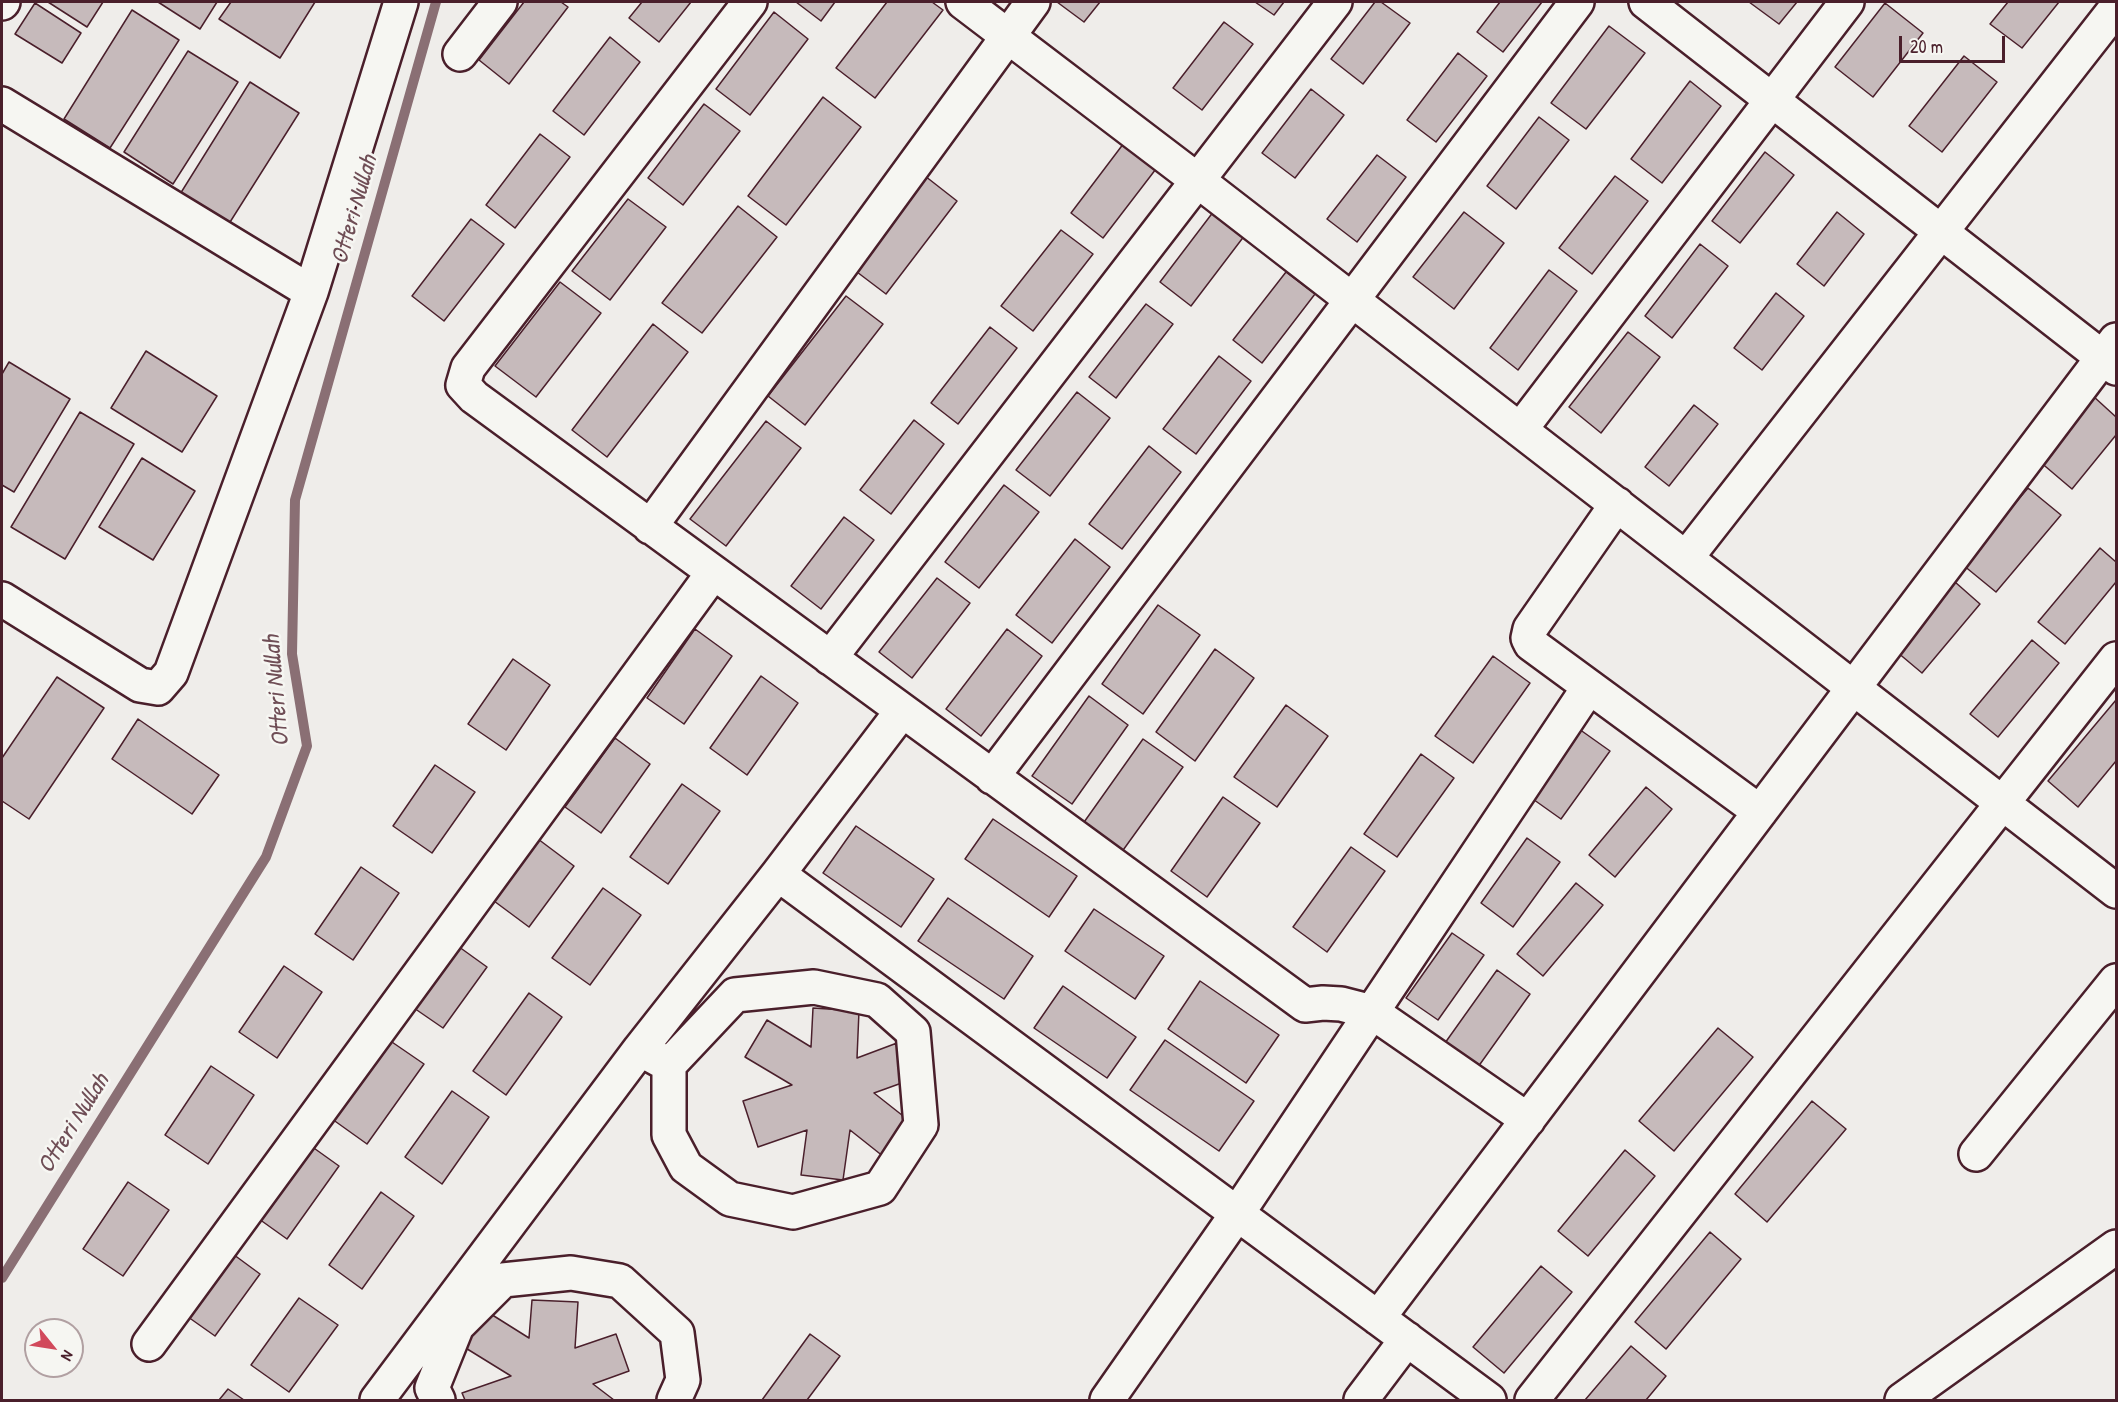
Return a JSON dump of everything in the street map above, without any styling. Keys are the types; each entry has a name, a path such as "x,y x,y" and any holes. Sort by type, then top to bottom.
{"street":[{"path":"2,599 140,685 158,688 171,673 311,292 401,2"},
{"path":"460,54 500,2"},
{"path":"750,2 468,368 463,385 474,397 650,527 1305,1005 1341,1004 1371,1012 1528,1120"},
{"path":"963,2 1352,299 2116,891"},
{"path":"650,527 1033,2"},
{"path":"830,658 1335,2"},
{"path":"992,777 1577,2"},
{"path":"1378,1318 1854,688 2112,355 1942,232 1646,2"},
{"path":"1520,430 1847,2"},
{"path":"1686,558 2116,8"},
{"path":"2,104 311,292"},
{"path":"1617,504 1530,629 1528,638 1531,644 1760,812"},
{"path":"149,1344 714,573"},
{"path":"1532,1401 2116,659"},
{"path":"1107,1401 1237,1214 1589,687"},
{"path":"377,1401 448,1321 640,1049 778,874 902,711"},
{"path":"778,874 1490,1401"},
{"path":"1976,1154 2116,981"},
{"path":"814,987 877,1000 913,1032 921,1125 880,1188 793,1212 730,1199 686,1167 669,1135 669,1065 735,995 814,987"},
{"path":"640,1049 669,1065"},
{"path":"1902,1401 2116,1246"},
{"path":"438,1401 432,1388 448,1321 502,1280 571,1273 620,1281 677,1333 683,1380 674,1401"},
{"path":"1361,1401 1407,1339"}],"building":[{"path":"48,2 103,2 87,27"},
{"path":"158,2 217,2 200,29"},
{"path":"231,2 315,2 280,58 219,19"},
{"path":"524,2 561,2 568,7 509,84 479,60"},
{"path":"642,2 691,2 659,42 629,18"},
{"path":"796,2 835,2 821,21"},
{"path":"887,2 932,2 943,10 875,98 836,68"},
{"path":"1057,2 1100,2 1084,22"},
{"path":"1255,2 1284,2 1274,15"},
{"path":"1375,2 1381,2 1410,23 1363,84 1331,59"},
{"path":"1500,2 1542,2 1503,52 1477,32"},
{"path":"1749,2 1797,2 1779,24"},
{"path":"2008,2 2059,2 2022,48 1990,24"},
{"path":"35,3 81,33 62,63 15,34"},
{"path":"1885,3 1923,33 1873,97 1835,67"},
{"path":"132,10 179,40 110,148 64,119"},
{"path":"774,12 808,39 750,115 716,89"},
{"path":"1224,22 1253,44 1202,110 1173,88"},
{"path":"1609,26 1645,53 1586,129 1551,103"},
{"path":"610,37 640,62 584,135 553,111"},
{"path":"188,51 238,82 173,184 124,152"},
{"path":"1458,53 1487,76 1436,142 1407,120"},
{"path":"1964,56 1997,82 1942,152 1909,126"},
{"path":"1690,81 1721,106 1662,183 1631,159"},
{"path":"250,82 299,113 225,230 177,199"},
{"path":"1311,89 1344,115 1295,178 1262,153"},
{"path":"823,97 861,127 786,225 748,196"},
{"path":"704,104 740,131 683,205 648,178"},
{"path":"1539,117 1569,140 1516,209 1487,186"},
{"path":"540,134 570,157 515,228 486,205"},
{"path":"1127,139 1159,165 1103,238 1071,213"},
{"path":"1765,152 1794,175 1740,243 1712,221"},
{"path":"1377,155 1406,177 1357,242 1327,219"},
{"path":"925,176 957,201 886,294 853,269"},
{"path":"1615,176 1648,201 1592,274 1559,248"},
{"path":"628,199 666,227 610,300 572,271"},
{"path":"738,206 777,237 702,333 662,303"},
{"path":"1217,207 1248,231 1191,306 1160,282"},
{"path":"1464,212 1504,243 1454,309 1413,277"},
{"path":"1837,212 1864,234 1824,286 1797,264"},
{"path":"471,219 504,244 444,321 412,296"},
{"path":"1061,230 1093,254 1033,331 1001,306"},
{"path":"1700,244 1728,266 1672,338 1645,316"},
{"path":"1549,270 1577,291 1518,370 1490,348"},
{"path":"1286,272 1315,294 1262,363 1233,340"},
{"path":"560,282 601,313 536,397 495,366"},
{"path":"1776,293 1804,316 1762,370 1734,348"},
{"path":"846,296 883,324 805,425 768,396"},
{"path":"1146,304 1173,324 1116,398 1089,377"},
{"path":"653,324 688,352 607,457 572,430"},
{"path":"990,327 1017,348 958,424 931,403"},
{"path":"1628,332 1660,357 1601,433 1569,407"},
{"path":"146,351 217,396 182,452 111,408"},
{"path":"1219,356 1251,381 1196,454 1163,429"},
{"path":"9,362 70,399 14,492 2,485 2,374"},
{"path":"1077,392 1110,418 1050,496 1016,470"},
{"path":"2093,396 2116,417 2116,435 2072,489 2039,461"},
{"path":"1694,405 1718,424 1669,486 1645,467"},
{"path":"80,412 134,444 65,559 11,527"},
{"path":"914,420 944,444 891,514 860,490"},
{"path":"766,421 801,448 726,546 690,519"},
{"path":"1149,446 1181,472 1122,549 1089,524"},
{"path":"142,458 195,491 153,560 99,527"},
{"path":"1004,485 1039,512 979,588 945,562"},
{"path":"2028,488 2061,515 1996,592 1963,565"},
{"path":"844,517 874,540 821,609 791,586"},
{"path":"1075,539 1110,567 1052,643 1016,615"},
{"path":"2100,548 2116,562 2116,582 2065,644 2038,622"},
{"path":"937,578 970,603 912,678 879,652"},
{"path":"1955,582 1980,604 1922,673 1897,652"},
{"path":"1158,605 1200,635 1143,714 1102,684"},
{"path":"695,629 732,656 684,724 647,698"},
{"path":"1007,629 1042,656 981,736 946,709"},
{"path":"2032,640 2059,663 1998,737 1970,714"},
{"path":"1215,649 1254,678 1195,761 1156,732"},
{"path":"1493,656 1530,683 1473,763 1435,736"},
{"path":"513,659 550,685 506,750 468,724"},
{"path":"761,676 798,703 747,775 710,748"},
{"path":"57,677 104,708 29,819 2,801 2,758"},
{"path":"1089,696 1128,725 1072,804 1032,776"},
{"path":"2116,700 2116,761 2078,807 2048,781"},
{"path":"1286,705 1328,736 1277,807 1234,777"},
{"path":"138,719 219,775 192,814 112,759"},
{"path":"1579,729 1610,751 1561,819 1530,797"},
{"path":"615,738 650,764 601,833 565,807"},
{"path":"1143,739 1183,767 1121,853 1082,825"},
{"path":"1421,754 1454,778 1397,857 1364,834"},
{"path":"435,765 475,792 432,853 393,826"},
{"path":"682,784 720,811 668,884 630,857"},
{"path":"1646,787 1672,809 1615,877 1589,855"},
{"path":"1223,797 1260,823 1207,897 1171,871"},
{"path":"993,819 1077,876 1049,917 965,859"},
{"path":"856,826 934,879 901,927 823,873"},
{"path":"1527,838 1560,862 1513,927 1481,903"},
{"path":"538,839 574,866 529,927 494,901"},
{"path":"1351,847 1385,871 1327,952 1293,927"},
{"path":"361,867 399,893 353,960 315,934"},
{"path":"1576,883 1603,905 1543,976 1517,954"},
{"path":"603,888 641,915 590,985 552,958"},
{"path":"948,898 1033,956 1004,999 918,941"},
{"path":"1094,909 1164,956 1135,999 1065,951"},
{"path":"1452,933 1484,955 1438,1020 1406,998"},
{"path":"455,944 487,967 443,1028 411,1006"},
{"path":"284,966 322,992 277,1058 239,1032"},
{"path":"1497,970 1530,994 1473,1074 1440,1050"},
{"path":"1200,981 1279,1035 1246,1083 1168,1029"},
{"path":"1063,986 1136,1037 1107,1078 1034,1028"},
{"path":"529,993 562,1017 506,1095 473,1071"},
{"path":"813,1008 859,1011 857,1058 897,1043 910,1080 874,1093 912,1123 884,1157 850,1130 843,1180 801,1175 807,1130 758,1147 743,1101 792,1085 745,1057 767,1020 811,1047"},
{"path":"1718,1028 1753,1057 1674,1151 1639,1121"},
{"path":"389,1040 424,1064 367,1144 332,1119"},
{"path":"1165,1040 1254,1101 1219,1151 1130,1090"},
{"path":"211,1066 254,1095 208,1164 165,1135"},
{"path":"452,1091 489,1117 442,1184 405,1157"},
{"path":"1812,1101 1846,1129 1767,1222 1735,1194"},
{"path":"311,1146 339,1166 287,1239 259,1219"},
{"path":"1625,1150 1655,1176 1588,1256 1558,1231"},
{"path":"128,1182 169,1210 123,1276 83,1249"},
{"path":"381,1192 414,1216 362,1289 329,1265"},
{"path":"1710,1232 1741,1259 1666,1349 1635,1322"},
{"path":"226,1249 260,1274 215,1336 181,1312"},
{"path":"1541,1266 1572,1292 1504,1373 1473,1347"},
{"path":"299,1298 338,1325 289,1392 251,1365"},
{"path":"532,1300 578,1302 575,1348 616,1334 629,1371 593,1384 614,1400 465,1400 462,1393 511,1376 464,1347 486,1311 529,1338"},
{"path":"810,1334 840,1356 807,1400 762,1400"},
{"path":"1631,1346 1666,1376 1646,1400 1585,1400"},
{"path":"228,1389 244,1400 219,1400"}],"waterway":[{"name":"Otteri Nullah","path":"2,1278 266,857 307,746 292,654 295,500 436,2"}]}
